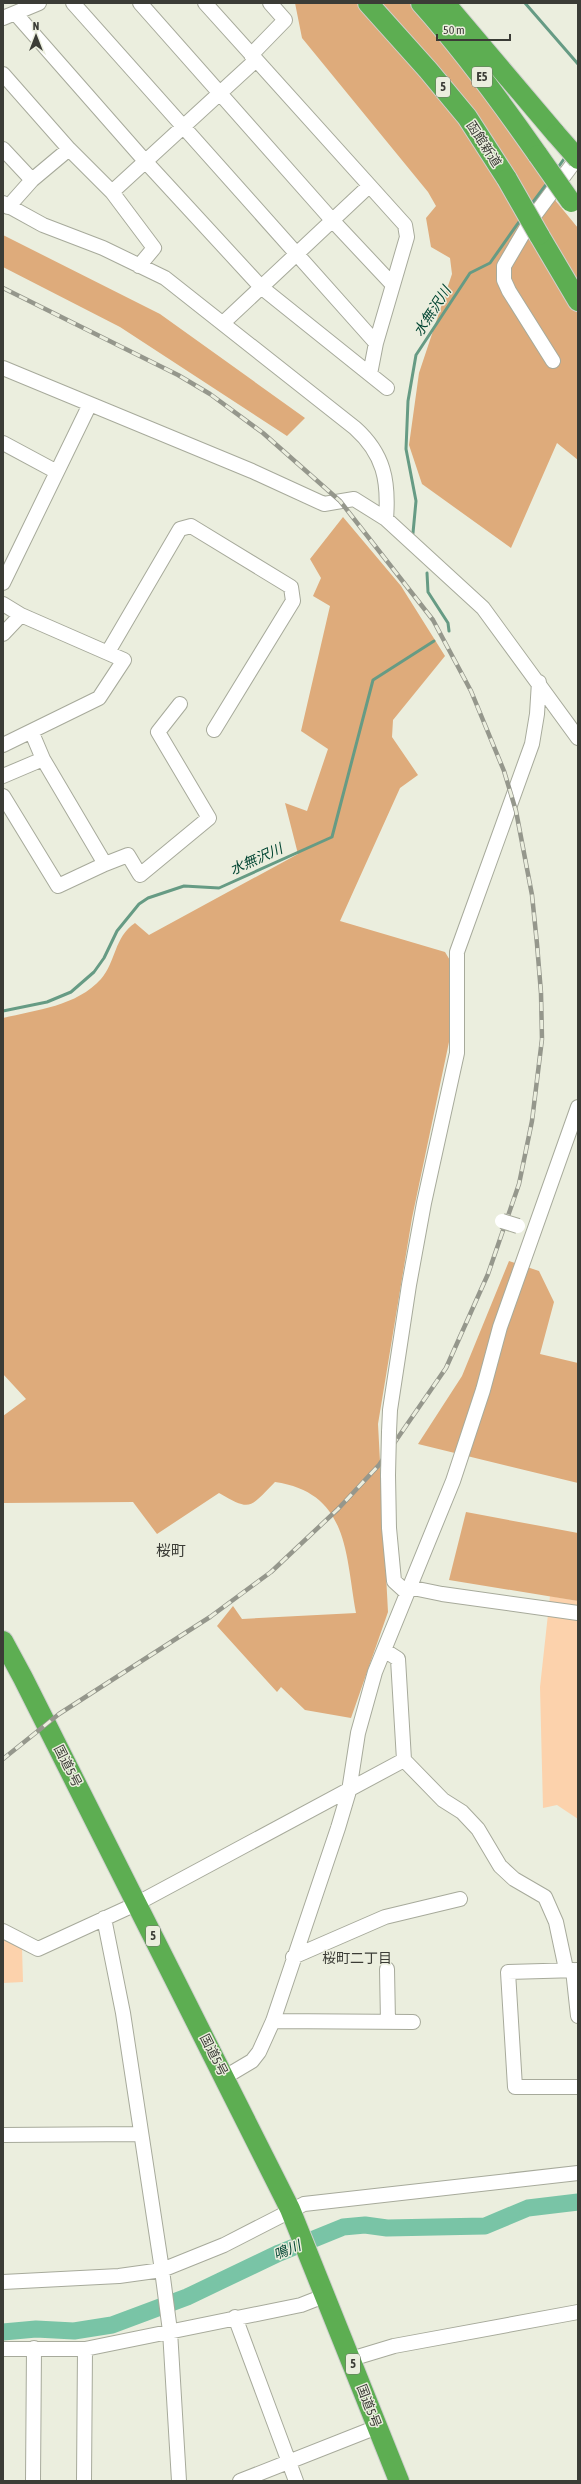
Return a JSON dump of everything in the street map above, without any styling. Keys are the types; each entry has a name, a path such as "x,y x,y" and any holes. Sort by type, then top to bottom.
{"highway":[{"name":"函館新道","path":"368,3 414,52 467,117 507,179 578,301"},
{"name":"E5","path":"421,3 454,40 486,82 575,207"},
{"path":"445,3 578,158"},
{"name":"国道5号","path":"3,1641 225,2077 290,2210 324,2296 351,2358 398,2481"}],"street":[{"path":"39,3 9,16 261,287 387,388"},
{"path":"73,3 182,128 297,252 376,343"},
{"path":"140,3 332,220 393,285"},
{"path":"205,3 405,225 407,237 376,343 370,374"},
{"path":"112,192 220,93 253,58 285,20 270,3"},
{"path":"3,74 69,149 112,192 154,248 139,266"},
{"path":"3,149 32,180"},
{"path":"69,149 32,180 6,205 42,225 103,248 165,278 369,441 384,472 388,493 386,519"},
{"path":"553,361 509,291 504,280 504,266 531,220 578,158"},
{"path":"223,323 369,186"},
{"path":"3,368 246,468 324,504 354,499 386,519 483,608 539,682 578,738"},
{"path":"3,583 90,404"},
{"path":"3,443 57,472"},
{"path":"108,652 180,529 185,526 191,526 292,587 293,600 214,730"},
{"path":"3,604 21,615 124,660 99,698 32,733 3,745"},
{"path":"3,634 21,615"},
{"path":"539,682 537,714 532,744 457,952 457,1054 424,1203 409,1285 390,1410 388,1475 389,1528 394,1581 407,1590 578,1613"},
{"path":"3,796 58,886 128,855 140,876 209,818 158,732 180,704"},
{"path":"32,733 43,759 105,864"},
{"path":"3,776 43,759"},
{"path":"225,2077 252,2061 259,2052 273,2021 348,1791 358,1733 375,1672 407,1590 453,1481 483,1390 500,1327 578,1107"},
{"path":"502,1222 518,1226"},
{"path":"384,1650 398,1659 404,1760 443,1800 462,1812 478,1828 500,1866 514,1879 545,1897 556,1922 572,1970 578,2016"},
{"path":"3,1931 38,1949 136,1904 404,1760"},
{"path":"293,1956 385,1917 460,1899"},
{"path":"104,1918 123,2014 170,2330 179,2481"},
{"path":"387,1969 388,2022"},
{"path":"572,1970 508,1972 515,2087 578,2087"},
{"path":"273,2021 413,2022"},
{"path":"3,2135 141,2134"},
{"path":"3,2282 119,2276 162,2270 224,2245 304,2204 578,2173"},
{"path":"3,2349 85,2349 170,2330 301,2305 324,2296"},
{"path":"351,2358 394,2346 578,2312"},
{"path":"235,2317 296,2481"},
{"path":"33,2481 34,2348"},
{"path":"84,2481 85,2349"},
{"path":"240,2481 288,2460 377,2427"}],"shaded area":[{"path":"295,3 455,3 550,194 578,228 578,460 557,443 511,548 422,484 409,445 419,373 452,274 450,258 431,247 426,218 436,206 428,192 302,38"},
{"path":"3,235 160,314 305,418 287,436 120,327 3,267"},
{"path":"343,517 401,586 445,656 393,720 392,737 418,775 400,788 340,921 445,952 451,962 449,1042 412,1218 378,1424 388,1612 351,1718 305,1710 281,1687 277,1692 217,1626 233,1606 242,1619 356,1613 345,1548 339,1529 330,1512 317,1499 299,1488 275,1482 255,1502 250,1504 244,1505 238,1503 219,1493 157,1534 133,1502 3,1503 3,1416 26,1399 3,1374 3,1018 55,1006 80,995 91,988 106,972 123,935 135,923 149,935 298,854 285,803 307,811 328,749 301,731 330,606 313,596 321,578 310,559"},
{"path":"509,1261 539,1271 554,1302 540,1354 578,1363 578,1483 418,1444 462,1376"},
{"path":"466,1512 578,1533 578,1601 449,1580"},
{"path":"550,1596 578,1601 578,1819 557,1805 543,1808 540,1687"},
{"path":"3,1938 22,1947 23,1982 3,1983"}],"waterway":[{"name":"水無沢川","path":"525,3 578,64"},
{"name":"水無沢川","path":"557,169 566,156"},
{"name":"水無沢川","path":"530,206 548,182"},
{"name":"水無沢川","path":"413,533 416,501 406,449 408,401 416,355 470,273 490,263 521,219"},
{"name":"水無沢川","path":"427,573 428,592 448,623 449,631"},
{"name":"水無沢川","path":"3,1011 47,1002 71,992 94,972 104,958 117,931 139,904 148,898 184,886 219,888 332,837 373,680 434,641"},
{"name":"鳴川","path":"3,2332 36,2329 74,2331 112,2325 187,2297 279,2253 343,2227 365,2225 387,2228 485,2226 528,2208 578,2202"}],"railway":[{"path":"3,288 178,375 210,394 263,433 340,501 433,620 471,691 504,771 516,811 532,895 541,993 542,1039 532,1121 519,1184 488,1274 446,1368 379,1465 338,1509 271,1572 210,1617 59,1714 3,1759"}],"district":[{"name":"桜町","path":"171,1550"},
{"name":"桜町二丁目","path":"357,1958"}]}
